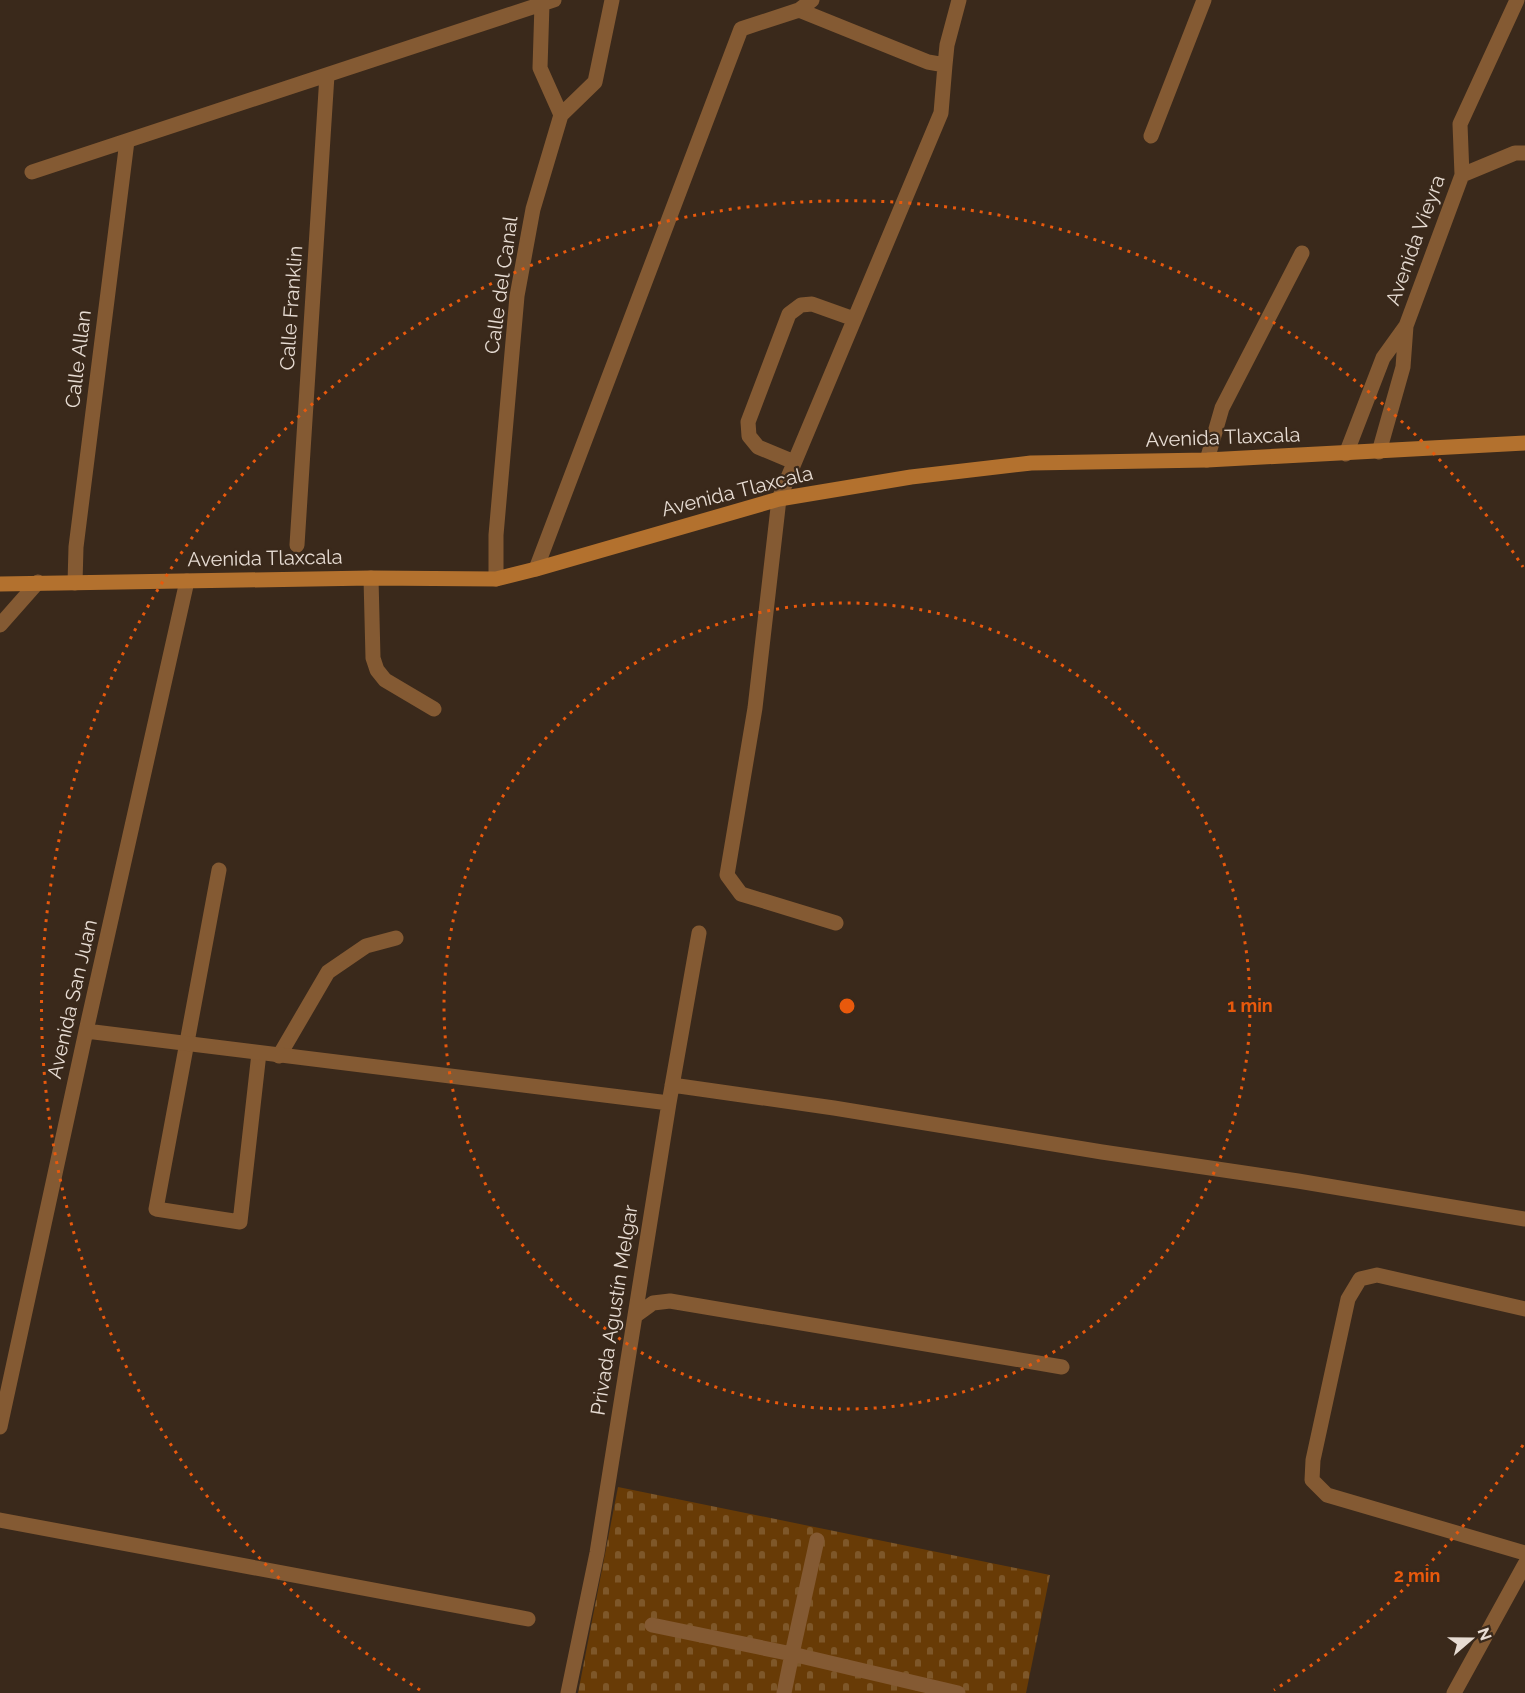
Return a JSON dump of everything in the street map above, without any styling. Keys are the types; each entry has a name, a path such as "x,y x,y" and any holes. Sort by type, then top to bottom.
{"street":[{"path":"33,171 548,2 540,68 561,115 595,82 612,0"},
{"path":"536,570 741,29 799,10 812,0"},
{"path":"836,923 741,894 727,874 755,708 779,498 941,113 947,45 959,0"},
{"path":"1151,136 1204,0"},
{"name":"Avenida Vieyra","path":"1346,453 1383,358 1406,326 1462,175 1460,124 1517,0"},
{"path":"799,10 928,62 945,65"},
{"name":"Calle Franklin","path":"297,545 327,75"},
{"name":"Calle del Canal","path":"496,579 496,535 517,296 533,209 561,115"},
{"name":"Calle Allan","path":"75,582 76,547 126,141"},
{"path":"1462,175 1515,153 1525,153"},
{"path":"1206,460 1222,408 1302,253"},
{"path":"794,462 758,447 749,436 748,422 789,314 801,305 812,304 854,319"},
{"name":"Avenida Vieyra","path":"1379,452 1403,367 1406,326"},
{"name":"Avenida Tlaxcala","path":"0,584 371,578 496,579 536,570 779,498 910,477 1031,463 1206,460 1525,443"},
{"path":"371,578 373,658 377,670 385,680 434,709"},
{"name":"Avenida San Juan","path":"0,1427 187,581"},
{"path":"0,625 38,582"},
{"path":"219,870 156,1209 240,1222 259,1053"},
{"name":"Privada Agustín Melgar","path":"568,1693 597,1553 669,1103 699,933"},
{"path":"279,1056 328,972 366,946 396,938"},
{"path":"86,1031 669,1103"},
{"path":"672,1085 834,1108 1102,1152 1298,1181 1525,1220"},
{"path":"1525,1309 1377,1275 1360,1279 1347,1299 1313,1460 1312,1480 1327,1495 1525,1553"},
{"path":"635,1316 653,1303 670,1301 1062,1367"},
{"path":"0,1520 528,1619"},
{"path":"784,1693 817,1540"},
{"path":"1455,1693 1525,1564"},
{"path":"652,1625 792,1654 958,1693"}],"green space":[{"path":"618,1487 1050,1575 1026,1693 578,1693"}]}
